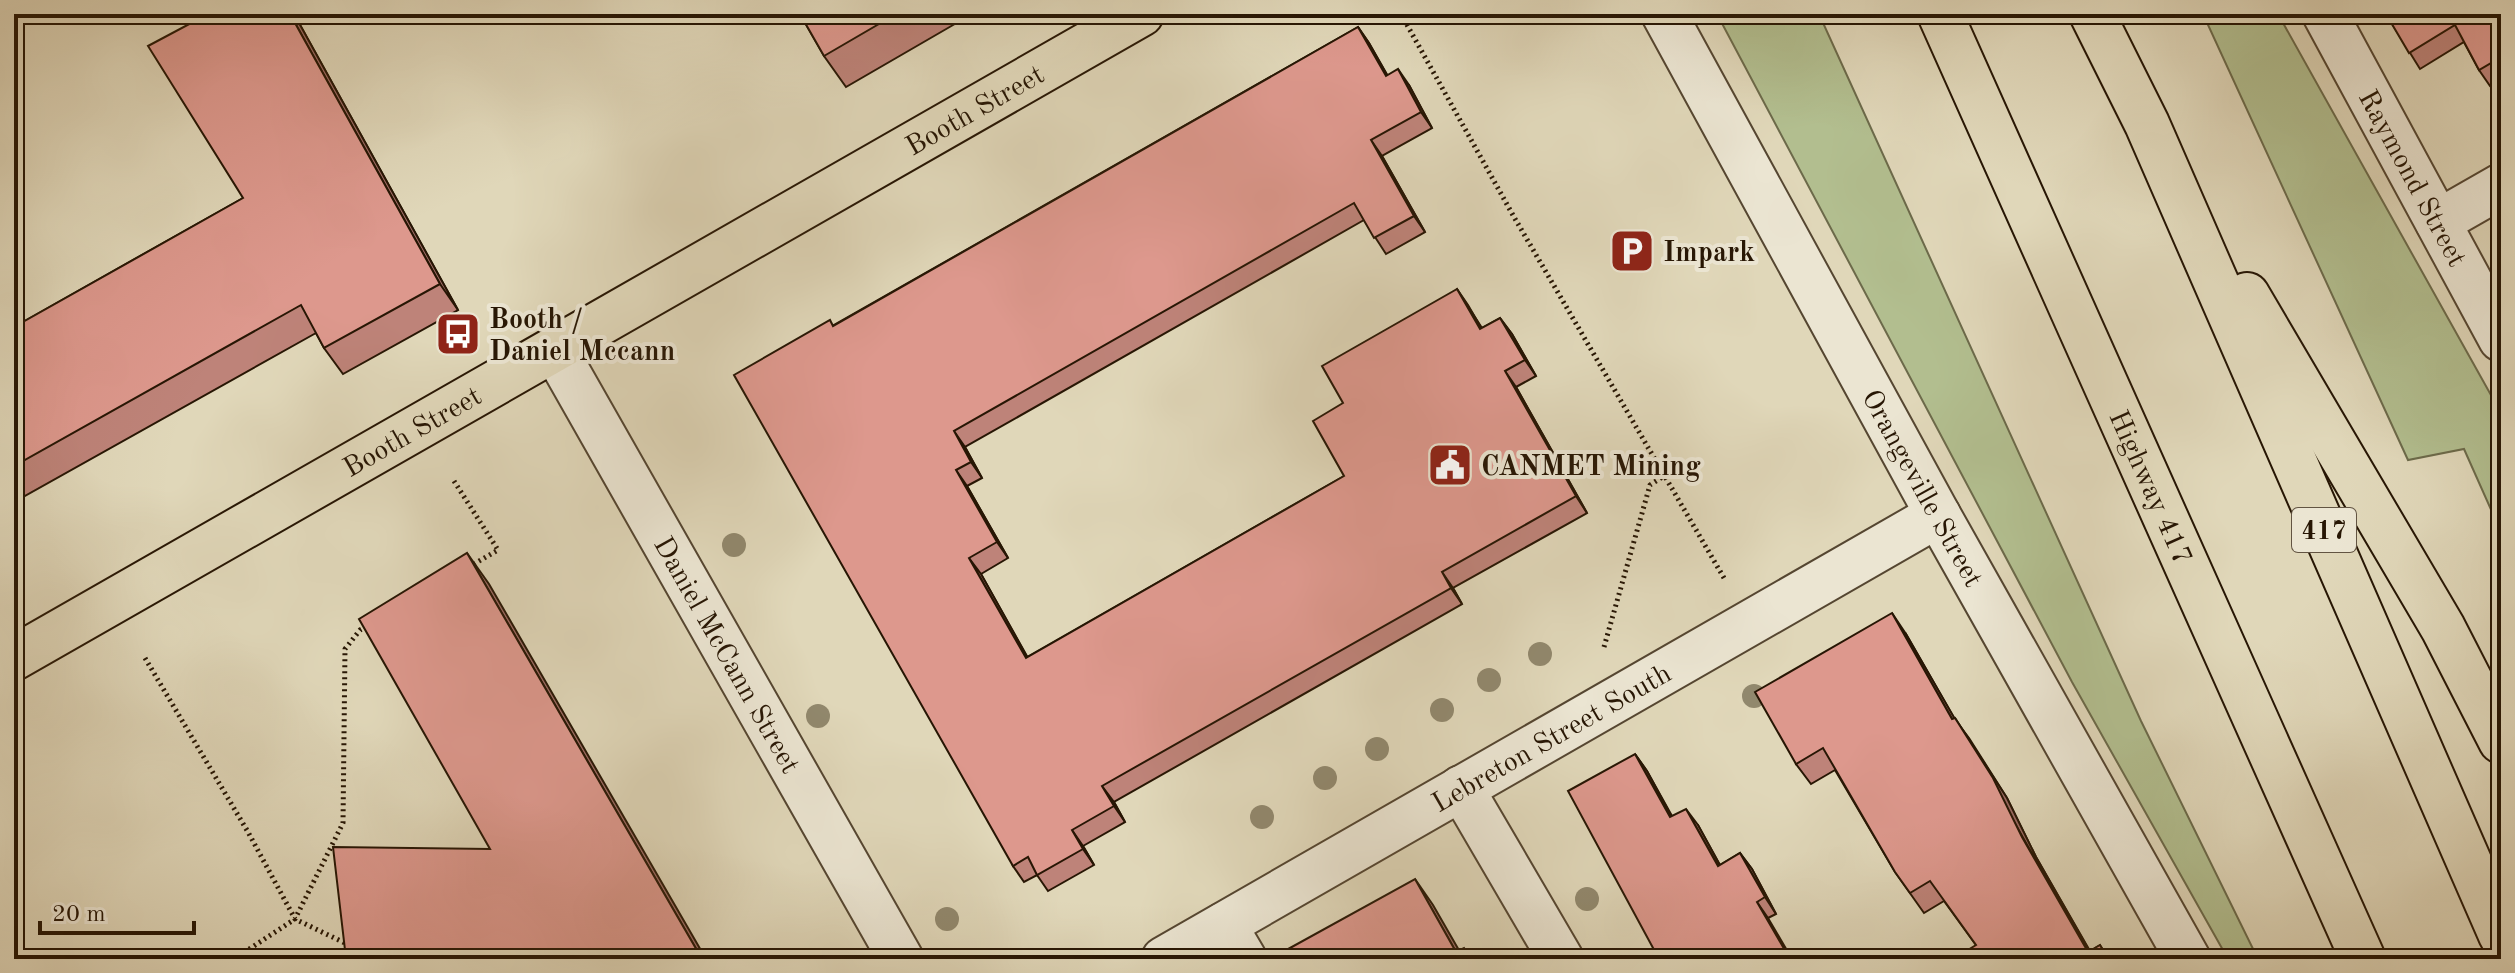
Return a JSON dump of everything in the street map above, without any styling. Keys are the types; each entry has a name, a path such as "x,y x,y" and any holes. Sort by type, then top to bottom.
{"main road":[{"name":"Booth Street","path":"14,658 1141,14"},
{"name":"Highway 417","path":"1940,14 2357,949"},
{"name":"417","path":"2092,14 2147,124 2501,935"},
{"path":"2147,124 2443,628 2501,741"}],"street":[{"name":"Orangeville Street","path":"1664,14 1938,515 2188,959"},
{"name":"Raymond Street","path":"2325,14 2501,339"},
{"path":"2438,222 2501,186"},
{"name":"Daniel McCann Street","path":"555,350 901,959"},
{"name":"Lebreton Street South","path":"1164,959 1234,942 1461,788 1938,515"},
{"path":"1461,788 1561,959"}],"path":[{"path":"1401,14 1514,217 1724,578"},
{"path":"1604,647 1650,485 1664,476"},
{"path":"454,481 498,550 457,574"},
{"path":"234,959 295,919 343,823 345,649 360,630 374,622"},
{"path":"145,658 248,832 295,919 353,947"}],"green space":[{"path":"1717,14 1819,14 2141,721 2258,959 2228,959 2072,682"},
{"path":"2203,14 2278,14 2501,413 2501,532 2464,449 2408,460"}],"building":[{"path":"208,14 290,14 440,284 324,348 301,305 14,466 14,327 243,198 148,46"},
{"path":"800,14 896,14 824,56"},
{"path":"2386,14 2501,14 2501,66 2498,59 2479,70 2455,25 2409,53"},
{"name":"CANMET Mining","path":"1358,27 1386,76 1398,69 1421,112 1371,140 1414,216 1374,238 1354,203 954,431 971,462 956,470 997,542 969,558 1026,658 1344,476 1313,421 1343,403 1322,366 1457,289 1480,329 1500,318 1525,360 1505,371 1576,496 1442,572 1451,588 1102,786 1114,806 1072,830 1083,849 1037,875 1028,857 1013,866 734,375 830,320 833,326"},
{"path":"467,553 702,959 329,959 345,950 333,847 490,849 359,619"},
{"path":"1892,613 1952,719 1955,718 1993,778 2022,837 2088,952 2100,945 2108,959 1953,959 1976,945 1930,881 1910,893 1823,748 1796,764 1755,692"},
{"path":"1635,754 1670,817 1686,809 1718,866 1740,853 1765,897 1757,902 1790,959 1659,959 1568,791"},
{"path":"1415,879 1456,952 1464,948 1470,959 1270,959"}],"place":[{"name":"Impark","path":"1632,251"},
{"name":"Booth / Daniel Mccann","path":"458,334"},
{"name":"CANMET Mining","path":"1450,465"}]}
